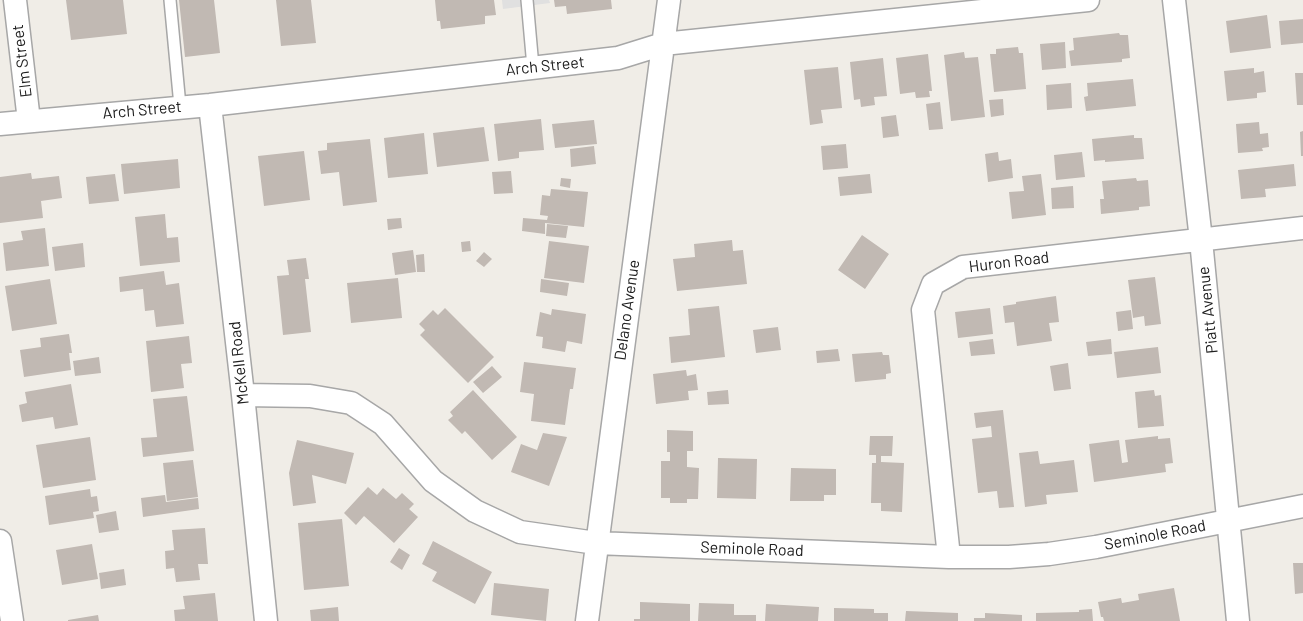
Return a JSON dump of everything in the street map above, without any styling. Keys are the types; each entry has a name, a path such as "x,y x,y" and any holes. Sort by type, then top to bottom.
{"street":[{"name":"Elm Street","path":"15,0 29,121"},
{"name":"Delano Avenue","path":"587,621 669,0"},
{"name":"Arch Street","path":"0,124 180,106 210,105 618,58 663,44 1088,0"},
{"name":"Piatt Avenue","path":"1174,0 1201,240 1238,621"},
{"name":"McKell Road","path":"210,105 243,395 266,621"},
{"name":"Huron Road","path":"949,557 923,310 933,284 963,267 1303,228"},
{"name":"Seminole Road","path":"243,395 310,396 351,403 382,424 433,481 475,511 520,532 596,543 949,557 1009,557 1050,554 1096,547 1303,506"},
{"path":"0,541 12,621"}],"lane":[{"path":"170,0 180,106"},
{"path":"527,0 533,67"}],"shaded area":[{"path":"502,0 549,0 550,3 503,9"}],"building":[{"path":"66,0 123,0 127,34 71,40"},
{"path":"179,0 214,0 220,53 185,57"},
{"path":"276,0 311,0 316,43 281,46"},
{"path":"435,0 494,0 496,15 485,16 485,24 441,29 440,21 437,21"},
{"path":"554,0 611,0 612,9 567,14 566,6 555,7"},
{"path":"1267,15 1271,48 1230,53 1226,21"},
{"path":"1303,19 1303,43 1281,45 1279,21"},
{"path":"1119,33 1120,35 1128,35 1130,58 1122,59 1122,62 1071,66 1069,51 1074,50 1073,38"},
{"path":"1065,42 1066,68 1042,70 1040,44"},
{"path":"1018,47 1019,53 1023,53 1026,89 994,92 990,54 996,54 996,49"},
{"path":"964,52 965,58 978,57 985,117 951,121 944,55"},
{"path":"928,54 932,91 929,91 930,97 916,98 915,92 900,94 896,58"},
{"path":"883,58 887,96 874,97 875,105 861,107 860,99 854,100 850,62"},
{"path":"838,67 842,108 821,110 823,123 810,125 804,70"},
{"path":"1254,68 1254,73 1264,71 1266,92 1257,93 1257,98 1227,101 1224,71"},
{"path":"1295,73 1303,73 1303,105 1297,105"},
{"path":"1133,79 1136,106 1086,111 1084,97 1088,96 1087,83"},
{"path":"1071,83 1072,108 1047,110 1046,85"},
{"path":"1003,99 1004,115 991,117 989,100"},
{"path":"940,102 943,129 929,130 926,104"},
{"path":"896,115 899,136 883,138 881,117"},
{"path":"541,119 544,150 519,152 519,158 498,161 494,124"},
{"path":"594,120 597,144 555,148 552,124"},
{"path":"1259,122 1260,134 1268,133 1269,147 1262,148 1263,151 1238,153 1236,124"},
{"path":"484,127 489,161 437,167 433,133"},
{"path":"1303,131 1303,156 1301,156 1300,132"},
{"path":"424,133 428,174 388,178 384,138"},
{"path":"1134,135 1134,138 1142,138 1144,159 1094,161 1092,139"},
{"path":"370,139 377,202 343,206 339,172 321,174 318,151 327,150 327,143"},
{"path":"846,144 848,168 823,170 821,146"},
{"path":"594,146 596,164 571,167 570,149"},
{"path":"304,151 310,200 264,206 258,156"},
{"path":"998,152 999,161 1011,159 1013,178 988,182 985,154"},
{"path":"1082,152 1085,177 1056,180 1054,155"},
{"path":"178,159 180,188 124,194 121,164"},
{"path":"1294,164 1296,186 1265,189 1266,197 1241,199 1238,170"},
{"path":"511,171 513,193 494,194 492,172"},
{"path":"31,173 32,179 59,176 62,198 41,201 43,218 0,223 0,177"},
{"path":"115,174 119,201 89,204 86,177"},
{"path":"870,174 872,193 840,196 838,177"},
{"path":"1041,174 1046,215 1012,219 1009,192 1024,191 1022,176"},
{"path":"561,178 571,179 570,188 560,186"},
{"path":"1136,178 1137,181 1148,180 1150,206 1139,207 1139,210 1101,214 1100,199 1104,199 1102,181"},
{"path":"1073,186 1074,208 1052,209 1051,188"},
{"path":"551,189 588,192 584,227 545,223 545,234 522,231 523,218 547,220 548,216 540,215 542,195 550,196"},
{"path":"165,214 167,238 178,237 180,262 140,266 135,217"},
{"path":"401,218 402,228 388,230 387,219"},
{"path":"547,224 568,226 566,238 546,236"},
{"path":"45,228 49,266 6,271 3,243 23,240 21,231"},
{"path":"862,235 889,254 865,289 838,270"},
{"path":"732,240 733,251 743,250 747,284 677,291 673,259 695,257 694,244"},
{"path":"470,241 471,251 462,252 461,242"},
{"path":"549,241 589,246 584,283 544,278"},
{"path":"83,243 85,267 55,271 52,247"},
{"path":"413,250 416,272 395,275 392,253"},
{"path":"484,252 492,259 484,267 476,261"},
{"path":"424,254 425,272 417,272 416,255"},
{"path":"306,258 309,279 305,279 311,332 283,335 277,276 289,275 287,260"},
{"path":"164,271 166,285 179,283 184,324 156,327 154,310 145,311 143,289 120,292 119,277"},
{"path":"1155,277 1161,324 1145,326 1144,316 1133,318 1128,280"},
{"path":"398,278 402,318 351,323 347,283"},
{"path":"50,279 57,324 12,331 5,286"},
{"path":"541,279 569,283 567,296 540,292"},
{"path":"1056,296 1059,322 1049,323 1052,341 1017,346 1014,322 1005,323 1003,306 1016,304 1016,302"},
{"path":"719,306 725,357 671,363 669,337 690,335 688,309"},
{"path":"445,308 494,357 468,383 420,335 425,330 419,324 433,310 438,315"},
{"path":"990,308 993,334 958,338 955,312"},
{"path":"552,309 586,314 582,344 567,341 565,352 542,348 543,337 536,336 540,312 551,315"},
{"path":"1131,310 1133,329 1118,331 1116,312"},
{"path":"778,327 781,350 756,353 753,330"},
{"path":"69,334 72,353 69,353 71,370 24,377 20,350 41,347 40,338"},
{"path":"189,336 192,363 181,364 184,388 151,392 146,341"},
{"path":"993,339 995,354 971,356 969,342"},
{"path":"1111,339 1112,354 1088,356 1086,342"},
{"path":"1158,347 1161,373 1117,378 1114,352"},
{"path":"838,349 840,361 817,363 816,351"},
{"path":"882,352 883,355 889,355 891,373 886,374 886,379 855,382 852,354"},
{"path":"99,357 101,373 75,376 73,361"},
{"path":"524,362 576,368 573,389 570,389 565,425 531,421 534,394 520,392"},
{"path":"1068,363 1071,389 1054,391 1050,366"},
{"path":"492,366 502,377 483,393 473,382"},
{"path":"686,370 687,376 696,374 698,390 688,391 689,400 656,404 653,374"},
{"path":"71,384 78,425 55,429 53,417 22,422 19,405 27,403 25,392"},
{"path":"473,390 517,437 492,460 465,431 462,434 448,420 453,416 450,412"},
{"path":"728,390 729,404 708,405 707,392"},
{"path":"1154,390 1155,396 1161,395 1164,426 1138,428 1135,392"},
{"path":"187,396 194,451 143,457 141,438 157,437 153,399"},
{"path":"1003,410 1014,507 999,508 997,491 978,493 972,439 992,437 991,426 976,428 974,413"},
{"path":"667,430 693,431 693,451 687,451 687,467 699,468 698,499 687,499 687,503 670,503 670,498 661,498 661,461 670,461 670,452 667,452"},
{"path":"543,433 567,437 549,486 511,472 521,444 537,450"},
{"path":"870,436 893,436 892,456 881,456 881,462 904,463 902,512 881,511 881,503 871,503 872,463 876,463 876,455 869,455"},
{"path":"1158,436 1158,439 1170,438 1173,463 1165,464 1166,472 1094,482 1089,444 1119,440 1122,463 1128,462 1125,440"},
{"path":"90,437 96,480 43,488 36,445"},
{"path":"297,440 354,453 346,484 312,475 316,503 293,506 289,473"},
{"path":"1038,451 1040,464 1074,460 1078,492 1046,495 1047,504 1025,507 1019,453"},
{"path":"718,458 757,459 756,499 717,498"},
{"path":"193,460 198,497 167,501 163,463"},
{"path":"791,468 836,469 836,495 824,495 824,501 790,501"},
{"path":"368,487 377,495 383,488 396,499 402,493 414,504 409,509 418,517 394,543 364,516 356,525 344,513"},
{"path":"90,489 91,497 97,496 99,511 93,512 94,518 49,525 45,496"},
{"path":"165,495 166,502 198,498 199,509 143,517 141,498"},
{"path":"116,511 119,530 99,533 96,515"},
{"path":"342,519 349,586 304,590 298,523"},
{"path":"205,528 208,564 198,564 200,580 176,582 174,568 166,569 165,551 174,550 172,530"},
{"path":"433,541 492,572 475,604 432,581 437,572 422,564"},
{"path":"92,544 98,579 62,585 56,550"},
{"path":"399,548 410,555 402,570 390,562"},
{"path":"1293,563 1303,563 1303,593 1295,594"},
{"path":"124,569 126,585 101,589 99,573"},
{"path":"494,583 549,589 546,621 491,615"},
{"path":"1174,588 1180,621 1104,621 1103,617 1101,617 1098,602 1121,598 1122,603 1139,600 1138,594"},
{"path":"215,593 218,621 175,621 174,610 185,609 183,596"},
{"path":"640,602 690,604 690,621 634,621 634,619 640,619"},
{"path":"699,603 734,604 734,615 756,615 756,621 698,621"},
{"path":"766,604 819,607 818,621 765,621"},
{"path":"338,607 339,621 311,621 310,610"},
{"path":"834,608 874,609 874,613 888,613 888,621 834,621"},
{"path":"1092,609 1093,621 1036,621 1036,613 1079,612 1079,610"},
{"path":"906,611 958,613 958,621 905,621"},
{"path":"985,613 1022,615 1022,621 974,621 974,618 985,618"},
{"path":"98,615 99,621 68,621 68,620"}]}
